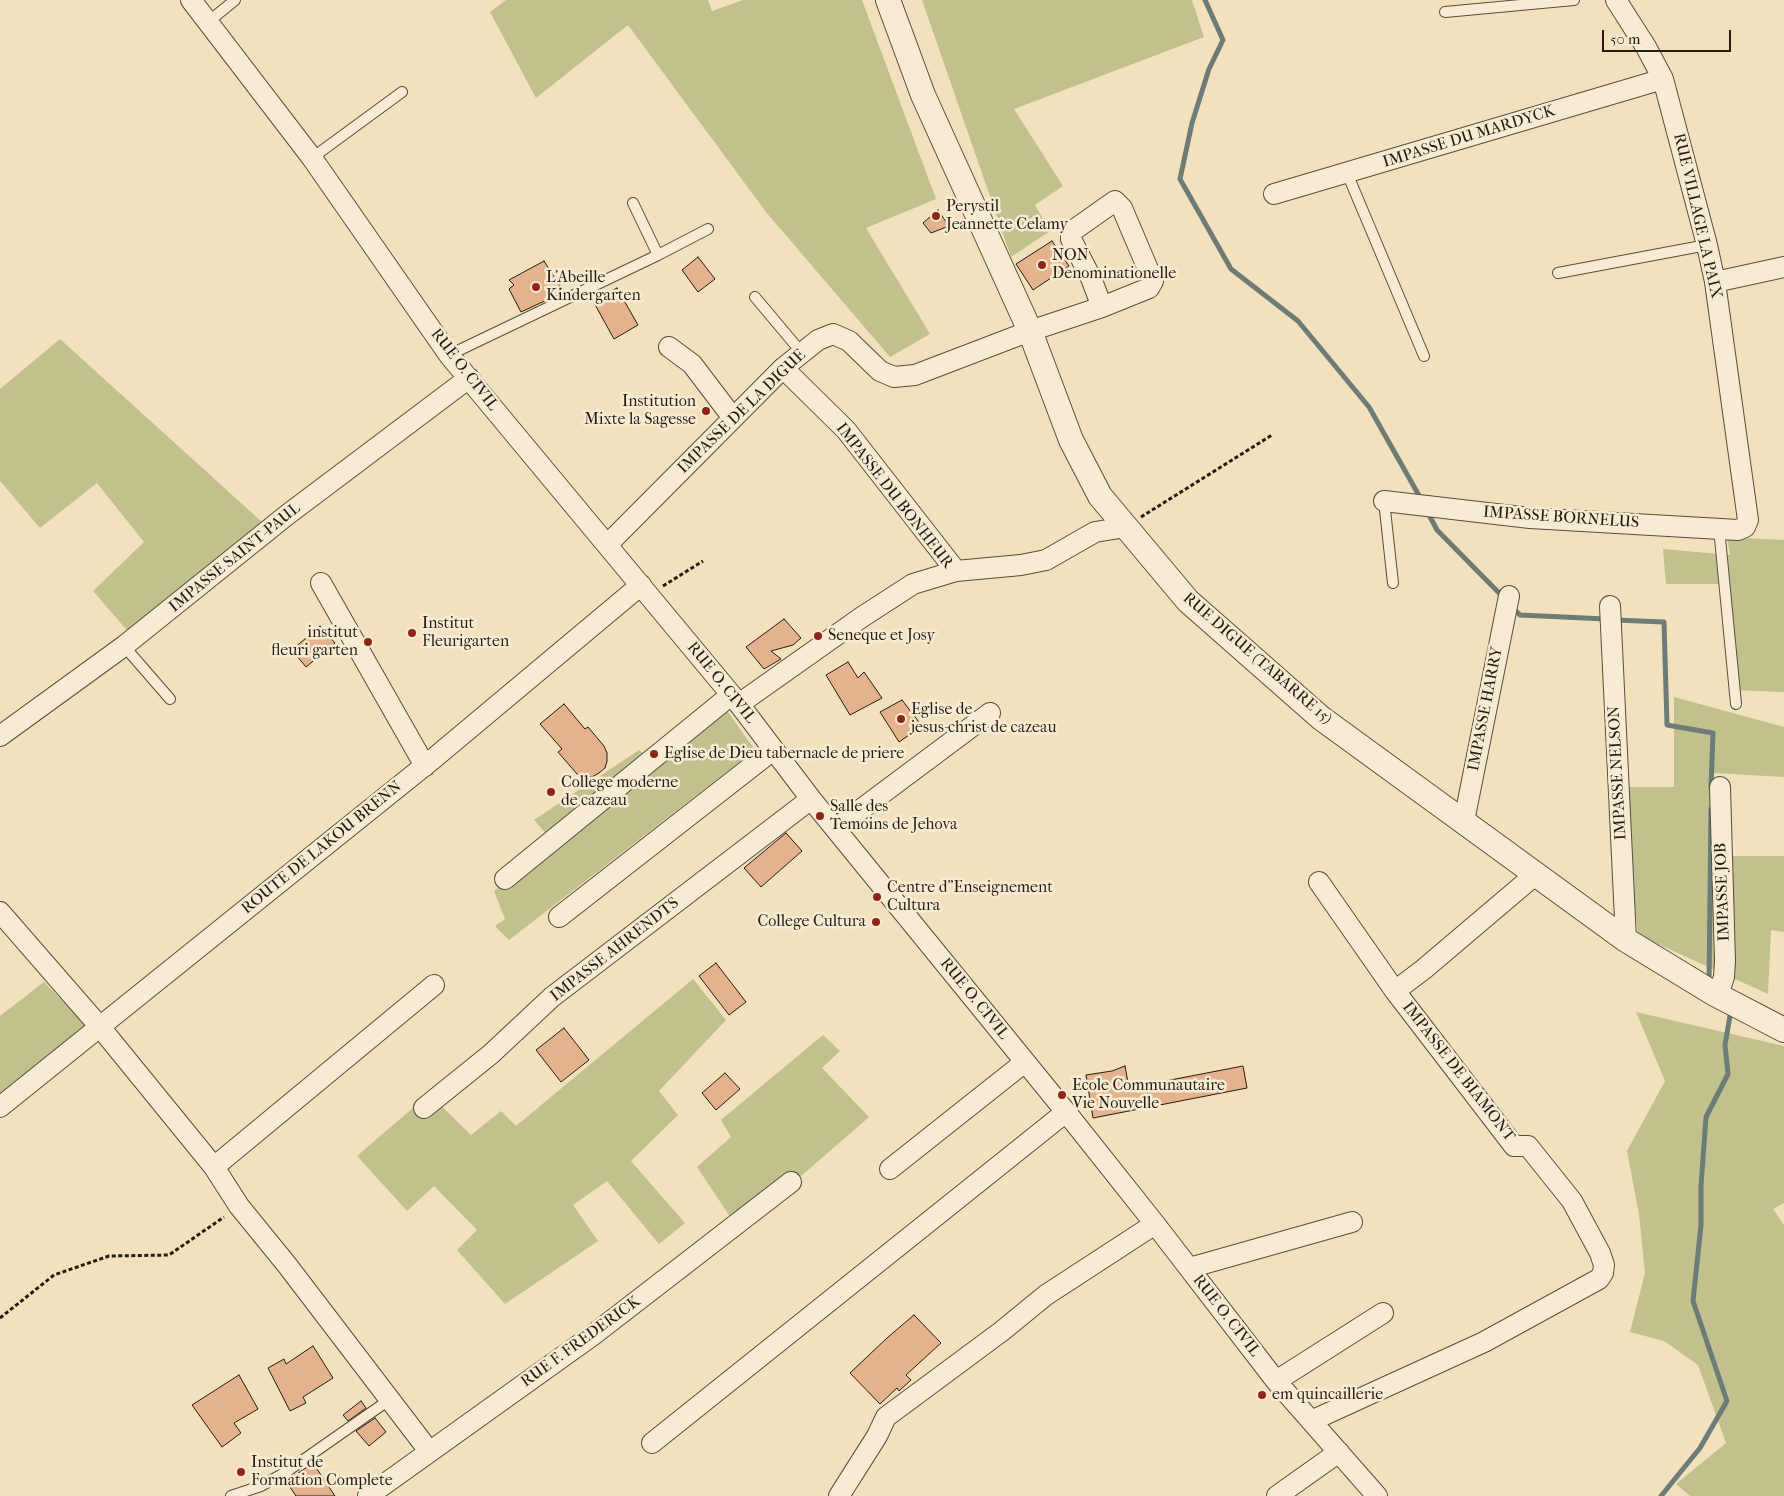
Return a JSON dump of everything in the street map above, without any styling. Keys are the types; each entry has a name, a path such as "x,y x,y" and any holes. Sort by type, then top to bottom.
{"street":[{"name":"RUE O. CIVIL","path":"191,0 312,158 449,355 735,700 811,799 1155,1224 1276,1381 1377,1496"},
{"name":"RUE DIGUE (TABARRE 15)","path":"888,0 923,95 1030,332 1071,440 1100,496 1188,601 1313,711 1626,940 1711,991 1784,1030"},
{"name":"RUE VILLAGE LA PAIX","path":"1616,0 1646,47 1663,79 1715,282 1748,520 1745,527 1728,529"},
{"name":"IMPASSE DU MARDYCK","path":"1274,194 1663,79"},
{"path":"1030,332 1102,307 1149,288 1153,281 1122,208 1115,201 1071,232 1071,239 1102,307"},
{"path":"1715,282 1784,267"},
{"name":"IMPASSE DE LA DIGUE","path":"607,545 783,368 818,340 833,334 849,341 880,371 894,377 916,375 1030,332"},
{"path":"669,348 692,364 733,418"},
{"name":"IMPASSE DU BONHEUR","path":"505,879 735,700 913,584 956,571 846,430 783,368"},
{"name":"IMPASSE SAINT-PAUL","path":"0,736 124,646 288,515 469,378"},
{"name":"IMPASSE BORNELUS","path":"1384,501 1530,518 1728,529"},
{"path":"956,571 1021,565 1046,560 1095,532 1126,527"},
{"path":"321,583 425,766"},
{"name":"ROUTE DE LAKOU BRENN","path":"0,1107 645,590"},
{"name":"IMPASSE HARRY","path":"1464,821 1509,596"},
{"name":"IMPASSE NELSON","path":"1610,606 1626,940"},
{"path":"836,828 990,713"},
{"path":"559,917 773,750"},
{"name":"IMPASSE JOB","path":"1711,991 1724,977 1725,961 1720,787"},
{"name":"IMPASSE AHRENDTS","path":"424,1108 491,1054 552,997 811,799"},
{"name":"IMPASSE DE BIAMONT","path":"1311,1420 1484,1342 1599,1279 1603,1273 1604,1265 1600,1253 1572,1201 1528,1146 1514,1146 1395,991 1424,969 1536,874"},
{"path":"1319,882 1395,991"},
{"path":"0,912 100,1027 214,1167 239,1206 287,1265 428,1451"},
{"path":"214,1167 434,985"},
{"path":"890,1169 1025,1062"},
{"path":"652,1443 1066,1112"},
{"name":"RUE F. FREDERICK","path":"368,1496 428,1451 593,1335 791,1182"},
{"path":"1189,1268 1352,1222"},
{"path":"839,1496 877,1436 886,1417 1002,1331 1046,1295 1155,1224"},
{"path":"1276,1381 1383,1313"},
{"path":"1277,1496 1339,1452"}],"lane":[{"path":"208,22 235,0"},
{"path":"1446,12 1574,0"},
{"path":"312,158 402,92"},
{"path":"1347,173 1424,356"},
{"path":"633,203 658,255"},
{"path":"449,355 658,255 708,229"},
{"path":"1558,273 1707,245"},
{"path":"755,298 802,354"},
{"path":"1384,501 1393,583"},
{"path":"1728,529 1736,704"},
{"path":"124,646 170,699"},
{"path":"231,1496 260,1486 286,1472 389,1400"}],"path":[{"path":"1126,527 1272,435"},
{"path":"645,590 703,561"},
{"path":"0,1318 54,1275 110,1256 169,1255 239,1206"}],"green space":[{"path":"506,0 708,0 712,11 743,0 862,0 936,199 866,228 930,334 890,357 766,212 628,25 536,98 490,12"},
{"path":"922,0 1192,0 1204,37 1014,109 1063,186 1035,205 1050,231 1011,257"},
{"path":"60,339 262,522 132,636 93,591 144,542 97,483 40,528 0,481 0,389"},
{"path":"1727,537 1784,540 1784,692 1731,690 1722,584 1666,584 1663,549 1730,555"},
{"path":"1674,697 1784,727 1784,777 1714,773 1715,856 1784,856 1784,932 1771,930 1768,994 1638,935 1622,787 1674,787"},
{"path":"723,705 755,750 509,940 495,926 505,919 494,891 555,844 534,820 639,750 649,758"},
{"path":"693,979 726,1020 659,1091 678,1115 631,1161 685,1223 659,1244 607,1181 573,1205 598,1241 505,1304 457,1250 477,1230 434,1186 407,1211 357,1156 429,1094 471,1135 501,1111 516,1126"},
{"path":"44,982 89,1028 0,1100 0,1016"},
{"path":"1636,1012 1784,1046 1784,1203 1773,1209 1784,1225 1784,1496 1690,1496 1676,1484 1726,1443 1698,1365 1664,1341 1630,1332 1645,1273 1639,1214 1627,1151 1665,1081"},
{"path":"823,1035 840,1051 822,1068 869,1117 739,1230 697,1167 731,1137 721,1120"}],"building":[{"name":"Perystil Jeannette Celamy","path":"938,210 949,226 931,233 923,223"},
{"name":"NON Denominationelle","path":"1052,241 1069,266 1033,290 1016,264"},
{"path":"698,257 715,279 698,292 682,270"},
{"name":"L'Abeille Kindergarten","path":"544,261 564,292 521,312 509,289 514,285 509,280"},
{"path":"617,288 638,325 614,339 593,301"},
{"path":"784,619 801,638 793,645 771,651 781,659 764,669 746,647"},
{"path":"320,626 335,643 306,667 292,650"},
{"path":"848,662 858,678 864,672 882,698 850,715 826,675"},
{"name":"Eglise de jesus-christ de cazeau","path":"902,700 922,726 899,742 880,712"},
{"path":"564,704 585,729 588,727 604,746 607,753 605,768 592,777 584,777 577,774 558,752 562,749 540,724"},
{"path":"786,833 802,851 761,887 744,868"},
{"path":"716,963 746,1002 729,1015 699,976"},
{"path":"564,1028 589,1060 561,1082 536,1050"},
{"path":"1125,1066 1129,1088 1243,1066 1247,1088 1093,1118 1086,1075 1112,1071"},
{"path":"725,1073 740,1089 716,1110 702,1093"},
{"path":"914,1315 941,1343 906,1375 911,1380 899,1391 897,1388 880,1404 850,1373"},
{"path":"313,1346 333,1378 303,1397 306,1403 290,1411 268,1368 284,1359 286,1364"},
{"path":"239,1375 258,1409 234,1423 241,1433 222,1447 192,1405"},
{"path":"361,1401 366,1408 348,1421 343,1415"},
{"path":"375,1418 386,1432 369,1446 356,1431"},
{"path":"313,1463 335,1496 296,1496 286,1481"}],"waterway":[{"path":"1205,0 1223,40 1209,69 1192,123 1180,179 1231,269 1298,321 1369,407 1421,499"},
{"path":"1427,511 1437,530 1504,598"},
{"path":"1513,608 1520,615 1606,619"},
{"path":"1615,620 1664,622 1667,725 1713,733 1711,788"},
{"path":"1709,983 1711,809"},
{"path":"1661,1496 1700,1448 1727,1401 1693,1301 1701,1225 1701,1186 1706,1117 1728,1074 1725,1045 1731,1010"}],"place":[{"name":"Perystil Jeannette Celamy","path":"936,216"},
{"name":"NON Denominationelle","path":"1042,265"},
{"name":"L'Abeille Kindergarten","path":"536,287"},
{"name":"Institution Mixte la Sagesse","path":"706,411"},
{"name":"Institut Fleurigarten","path":"412,633"},
{"name":"Seneque et Josy","path":"818,636"},
{"name":"institut fleuri garten","path":"368,642"},
{"name":"Eglise de jesus-christ de cazeau","path":"901,719"},
{"name":"Eglise de Dieu tabernacle de priere","path":"654,754"},
{"name":"College moderne de cazeau","path":"551,792"},
{"name":"Salle des Temoins de Jehova","path":"820,816"},
{"name":"Centre d\"Enseignement Cultura","path":"877,897"},
{"name":"College Cultura","path":"876,922"},
{"name":"Ecole Communautaire Vie Nouvelle","path":"1062,1095"},
{"name":"em quincaillerie","path":"1262,1395"},
{"name":"Institut de Formation Complete","path":"241,1472"}]}
